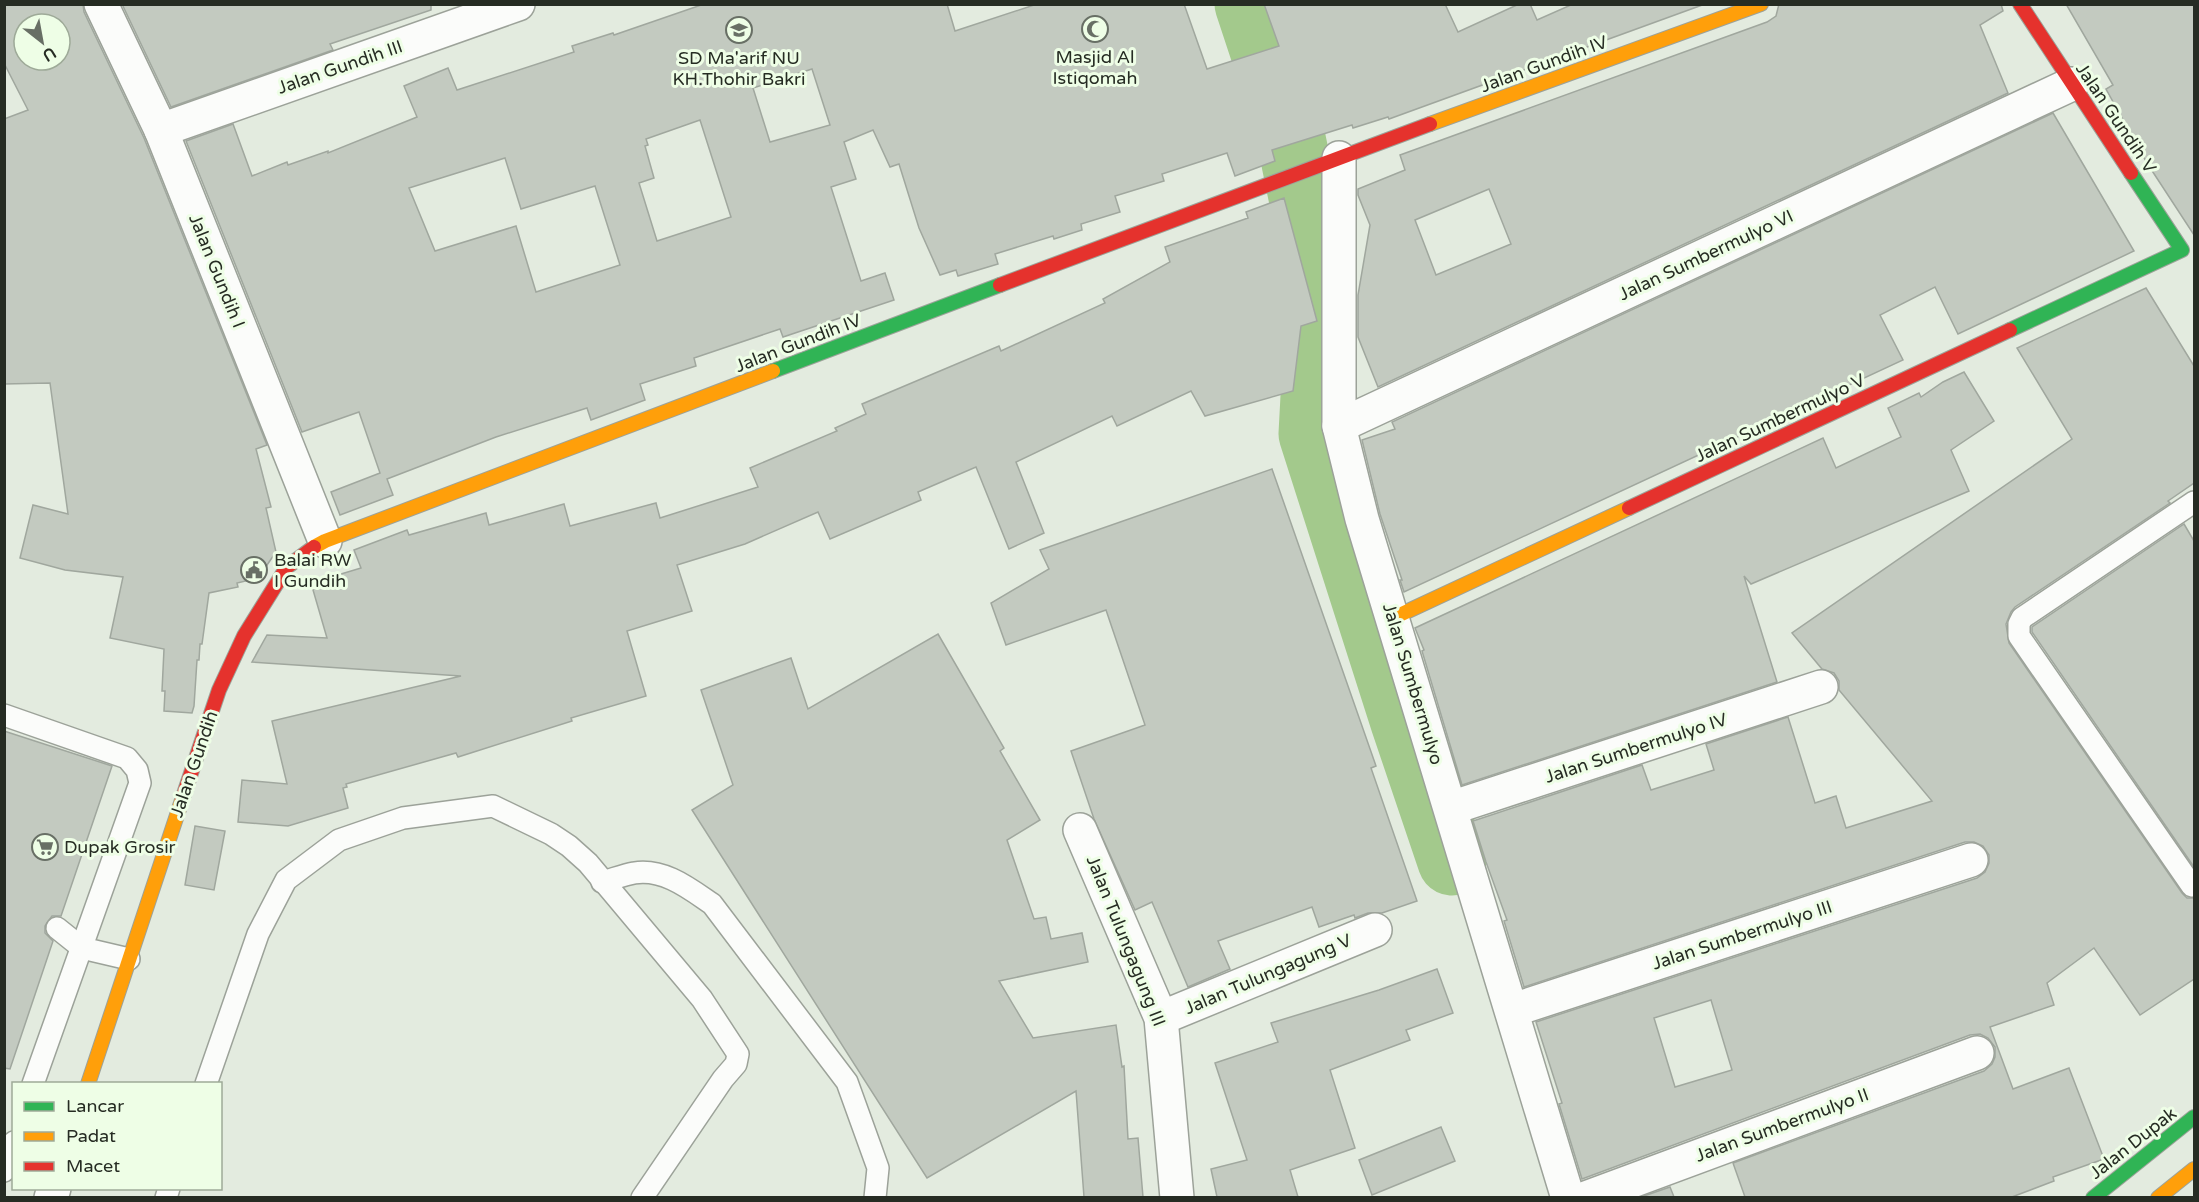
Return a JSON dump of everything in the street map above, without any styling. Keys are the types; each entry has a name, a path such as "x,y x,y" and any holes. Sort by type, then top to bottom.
{"street":[{"name":"Jalan Gundih I","path":"101,4 161,130 325,542"},
{"name":"Jalan Gundih III","path":"161,130 518,4"},
{"name":"Jalan Gundih IV","path":"325,542 1326,162 1761,4"},
{"name":"Jalan Gundih V","path":"2020,4 2182,250"},
{"name":"Jalan Sumbermulyo VI","path":"1340,426 2072,84"},
{"name":"Jalan Sumbermulyo","path":"1326,162 1340,426 1362,519 1568,1197"},
{"name":"Jalan Sumbermulyo V","path":"1393,618 2182,250"},
{"name":"Jalan Gundih","path":"88,1082 219,690 244,636 287,567 306,552 325,542"},
{"name":"Jalan Sumbermulyo IV","path":"1450,808 1821,687"},
{"name":"Jalan Tulungagung III","path":"1080,830 1161,1018 1177,1197"},
{"name":"Jalan Sumbermulyo III","path":"1513,1010 1971,860"},
{"name":"Jalan Tulungagung V","path":"1161,1018 1375,930"},
{"name":"Jalan Sumbermulyo II","path":"1586,1197 1977,1053"},
{"name":"Jalan Dupak","path":"2093,1197 2194,1118"},
{"path":"2158,1197 2194,1168"}],"lane":[{"path":"2192,886 2019,636 2018,630 2022,618 2194,502"},
{"path":"4,715 127,758 137,770 140,783 33,1082"},
{"path":"206,1082 258,934 286,880 339,840 403,818 493,806 551,834 588,863 702,999 738,1054 736,1064 723,1079 642,1197"},
{"path":"602,882 636,873 655,873 683,885 712,904 847,1082 878,1168 875,1197"},
{"path":"57,928 82,948 129,959"},
{"path":"4,1171 12,1148"}],"building":[{"path":"4,4 83,4 84,12 144,138 267,445 256,449 271,507 266,508 276,552 258,578 237,583 238,587 209,593 202,644 200,644 199,660 197,660 192,713 164,711 165,691 162,691 164,649 110,638 123,577 65,570 20,558 33,505 68,514 50,383 4,384 4,119 28,110 4,63"},
{"path":"122,4 431,4 431,10 330,44 333,50 171,107"},
{"path":"704,4 947,4 955,31 1037,4 1184,4 1207,69 1279,46 1264,4 1445,4 1458,32 1519,4 1530,4 1537,20 1573,4 1705,4 1389,119 1388,117 1353,128 1352,125 1272,150 1275,161 1235,176 1227,153 1162,174 1164,181 1115,196 1120,212 1081,224 1082,230 1054,239 1053,236 995,254 998,264 958,276 956,270 940,275 919,228 899,164 890,167 873,130 844,142 856,179 831,187 861,281 885,273 894,300 783,337 780,329 694,358 696,366 640,384 645,400 591,420 587,408 496,437 387,479 393,495 340,515 331,492 380,473 359,412 302,432 186,141 233,124 252,176 287,162 288,165 328,151 328,153 417,117 404,86 448,68 457,90 574,52 572,46 613,33 614,35","holes":["812,69 830,125 770,142 753,88","700,120 731,217 657,241 639,183 654,178 645,146 648,145 646,139","505,158 521,209 595,186 620,265 536,292 516,226 435,251 409,188"]},
{"path":"1779,4 2001,4 2003,11 1980,25 2008,93 1378,387 1358,337 1358,295 1370,225 1358,195 1358,189 1405,170 1400,155 1767,22 1776,16","holes":["1489,189 1511,244 1436,275 1415,220"]},
{"path":"2066,4 2194,4 2194,235 2147,163 2106,89 2113,85"},
{"path":"2053,113 2134,251 1958,334 1935,287 1880,315 1903,360 1404,592 1380,514 1362,440 1395,429 1392,422"},
{"path":"1284,198 1317,321 1301,326 1293,391 1205,416 1191,391 1117,426 1112,416 1016,462 1044,533 1009,549 976,467 918,492 921,500 830,539 818,512 745,544 677,565 692,611 627,631 646,696 571,718 572,721 458,757 456,753 346,784 347,787 343,788 348,808 288,826 238,822 242,780 287,784 272,721 461,676 252,662 267,635 327,638 311,583 361,568 354,550 407,530 409,535 486,513 489,525 564,504 570,526 656,503 660,518 758,487 750,468 837,431 835,428 866,414 862,404 999,346 1001,351 1105,303 1103,299 1170,262 1165,247 1248,218 1246,212"},
{"path":"2146,288 2194,366 2194,483 2168,501 2170,503 2015,607 2006,624 2009,643 2182,893 2187,898 2194,898 2194,979 2140,1015 2094,948 2047,983 2054,1005 1990,1027 2013,1089 2069,1068 2104,1159 2053,1177 2054,1181 2012,1197 1745,1197 1733,1163 1984,1071 1992,1064 1995,1047 1988,1038 1980,1034 1970,1035 1582,1179 1559,1104 1562,1103 1536,1022 1977,878 1985,872 1989,863 1989,855 1983,846 1974,842 1965,842 1524,987 1504,921 1507,920 1473,821 1642,765 1651,790 1714,770 1706,744 1788,717 1815,803 1836,796 1846,828 1932,801 1839,690 1839,681 1834,673 1822,669 1792,633 2072,439 2017,348","holes":["1711,1000 1732,1070 1675,1087 1654,1018"]},
{"path":"1964,372 1994,421 1951,450 1969,491 1751,584 1744,576 1777,682 1462,785 1422,651 1424,650 1415,628 1823,438 1836,468 1901,437 1888,408 1919,393 1921,397 1943,382"},
{"path":"1272,469 1376,766 1371,768 1417,901 1382,913 1368,913 1355,918 1354,915 1319,927 1312,907 1218,941 1230,969 1188,987 1152,902 1135,910 1094,819 1071,751 1145,725 1106,610 1006,645 991,603 1049,569 1040,550"},
{"path":"2184,524 2194,541 2194,867 2032,632 2032,627"},
{"path":"938,634 1004,748 1000,751 1040,820 1007,840 1034,919 1046,917 1051,939 1082,933 1088,962 999,981 1033,1038 1116,1025 1122,1067 1124,1066 1128,1139 1138,1138 1143,1197 1084,1197 1076,1091 927,1178 692,810 733,785 701,690 791,658 808,709"},
{"name":"Dupak Grosir","path":"4,731 112,766 61,916 52,916 45,926 45,933 53,941 10,1069 4,1068"},
{"path":"195,826 225,831 214,890 185,885"},
{"path":"1437,969 1453,1013 1406,1030 1410,1040 1330,1070 1355,1148 1290,1170 1298,1197 1217,1197 1211,1169 1247,1160 1215,1063 1278,1042 1271,1023 1379,990"},
{"path":"1441,1127 1455,1161 1372,1195 1359,1160"},
{"path":"1670,1187 1674,1197 1641,1197"}],"waterway":[{"path":"1249,4 1287,119 1321,284 1313,434 1452,861"}],"traffic: fast":[{"path":"2010,330 2182,250 2131,173"},
{"path":"773,371 1000,285"},
{"path":"2093,1198 2194,1117"}],"traffic: slow":[{"path":"1430,124 1761,4"},
{"path":"314,547 773,371"},
{"path":"1393,618 1629,508"},
{"path":"89,1082 182,800"},
{"path":"2158,1198 2194,1169"}],"traffic: jam":[{"path":"2020,4 2131,173"},
{"path":"1000,285 1430,124"},
{"path":"1629,508 2010,330"},
{"path":"182,800 219,690 244,636 287,567 314,547"}],"place":[{"name":"Masjid Al Istiqomah","path":"1095,29"},
{"name":"SD Ma'arif NU KH.Thohir Bakri","path":"739,30"},
{"name":"Balai RW I Gundih","path":"254,570"},
{"name":"Dupak Grosir","path":"45,847"}]}
